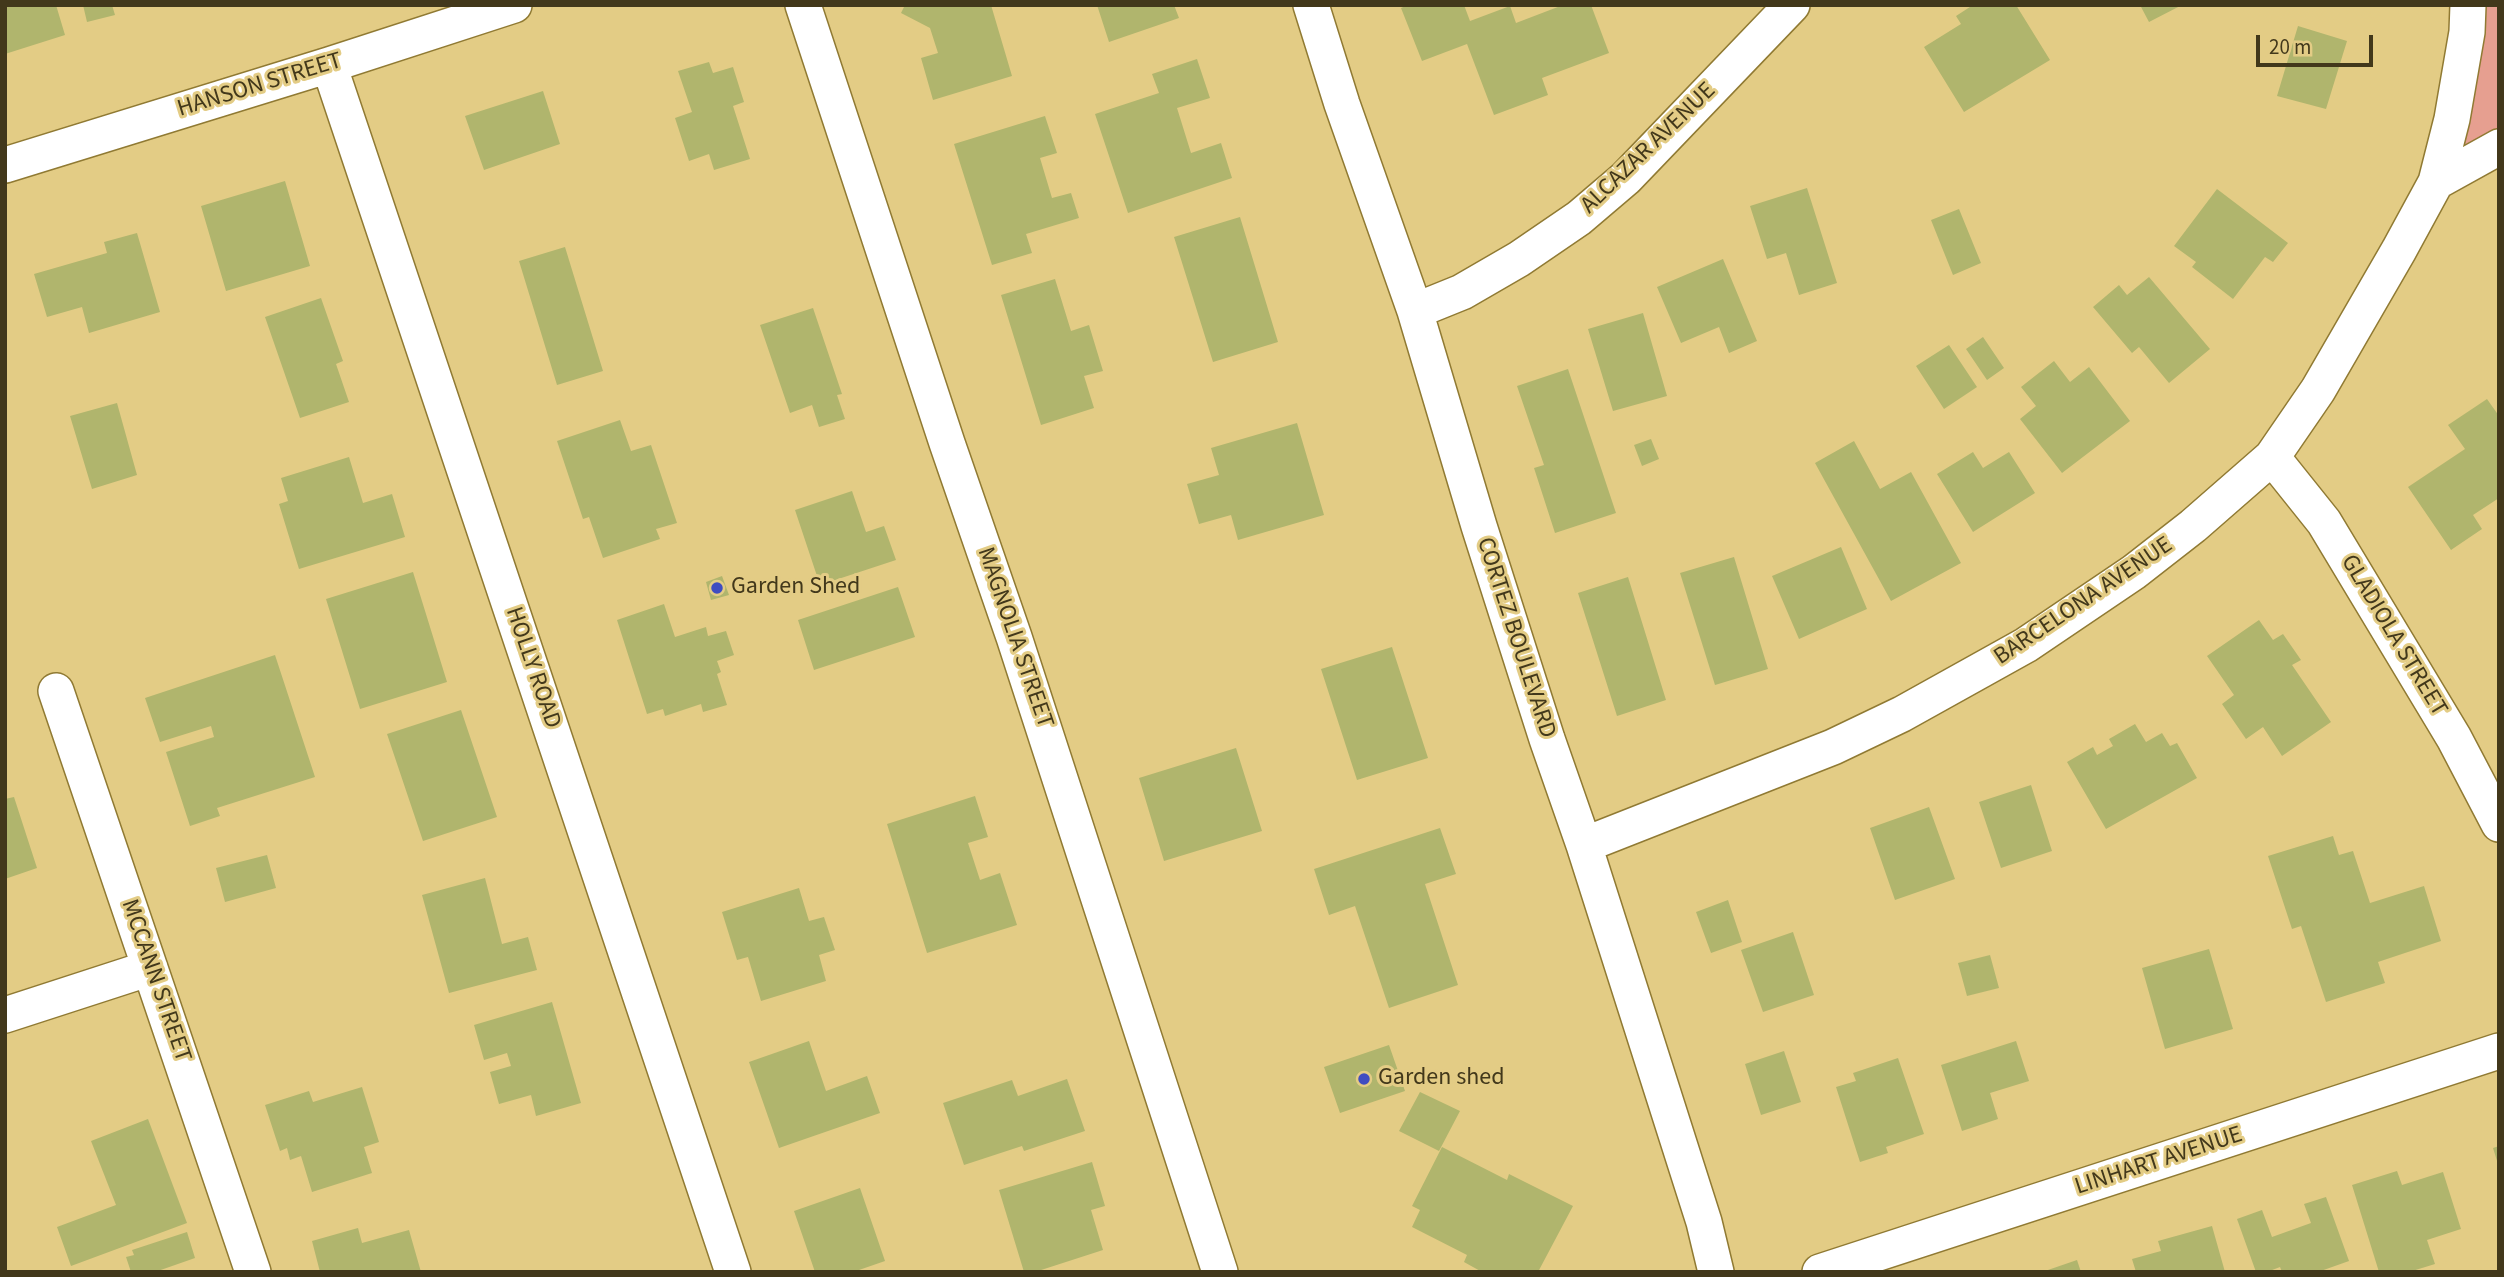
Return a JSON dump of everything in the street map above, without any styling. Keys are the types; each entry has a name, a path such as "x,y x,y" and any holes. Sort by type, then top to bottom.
{"street":[{"name":"HANSON STREET","path":"5,165 514,5"},
{"name":"MAGNOLIA STREET","path":"803,5 947,443 1019,650 1220,1272"},
{"name":"CORTEZ BOULEVARD","path":"1311,5 1342,104 1415,311 1487,553 1584,845 1704,1222 1716,1272"},
{"name":"ALCAZAR AVENUE","path":"1415,311 1462,292 1519,259 1579,218 1626,178 1792,5"},
{"name":"BARCELONA AVENUE","path":"1584,845 1833,747 1902,714 2026,645 2133,572 2193,526 2272,457 2318,390 2436,182 2452,119 2469,5"},
{"name":"HOLLY ROAD","path":"329,65 733,1272"},
{"path":"2436,182 2499,147"},
{"name":"GLADIOLA STREET","path":"2272,457 2324,522 2454,738 2499,824"},
{"name":"MCCANN STREET","path":"56,691 253,1272"},
{"path":"5,1015 150,968"},
{"name":"LINHART AVENUE","path":"1820,1272 2499,1051"}],"shaded area":[{"path":"2468,5 2499,5 2499,147 2436,182"}],"building":[{"path":"5,5 56,5 65,35 5,54"},
{"path":"83,5 112,5 115,15 87,22"},
{"path":"905,5 991,5 1012,76 933,100 921,58 938,53 930,28 901,13"},
{"path":"1097,5 1174,5 1179,18 1109,42"},
{"path":"1408,5 1464,5 1470,21 1510,6 1516,23 1563,5 1591,5 1609,53 1542,78 1548,95 1494,115 1467,44 1422,61 1401,8"},
{"path":"1973,5 2016,5 2050,60 1964,112 1924,47 1961,24 1956,16"},
{"path":"2140,5 2182,5 2149,22"},
{"path":"2298,26 2347,41 2326,109 2277,96"},
{"path":"1197,59 1210,98 1177,108 1191,153 1221,143 1232,178 1128,213 1095,114 1159,93 1152,74"},
{"path":"709,62 713,73 733,67 744,102 733,106 750,159 714,170 709,154 689,161 675,118 692,112 678,71"},
{"path":"543,91 560,144 484,170 465,116"},
{"path":"1045,116 1057,153 1040,158 1052,198 1071,193 1079,218 1026,234 1032,253 992,265 954,144"},
{"path":"285,181 310,266 226,291 201,206"},
{"path":"1807,188 1837,283 1799,295 1786,253 1767,259 1750,206"},
{"path":"2217,189 2288,243 2273,262 2265,257 2233,299 2192,267 2196,262 2174,246"},
{"path":"1959,209 1981,263 1953,275 1931,220"},
{"path":"1240,217 1278,342 1213,362 1174,237"},
{"path":"137,233 160,312 89,333 82,307 47,317 34,274 107,253 104,242"},
{"path":"565,247 603,371 557,385 519,261"},
{"path":"1723,259 1757,341 1729,353 1719,327 1681,343 1657,287"},
{"path":"2149,277 2210,349 2169,383 2139,347 2132,353 2093,307 2119,285 2127,295"},
{"path":"1055,279 1071,331 1089,325 1103,371 1084,376 1094,408 1041,425 1001,295"},
{"path":"321,298 343,361 336,364 349,402 300,418 265,317"},
{"path":"813,308 842,394 837,395 845,419 819,427 812,405 790,413 760,325"},
{"path":"1643,313 1667,396 1613,411 1588,329"},
{"path":"1983,337 2004,368 1987,380 1966,349"},
{"path":"1949,345 1977,387 1944,409 1916,366"},
{"path":"2054,361 2070,382 2089,367 2130,421 2062,473 2020,419 2036,406 2021,387"},
{"path":"1568,369 1616,513 1555,533 1534,468 1544,465 1517,386"},
{"path":"2487,399 2499,416 2499,498 2473,515 2482,529 2451,550 2408,487 2465,449 2448,425"},
{"path":"117,403 137,475 92,489 70,416"},
{"path":"620,420 631,451 651,445 677,523 656,529 660,539 603,558 589,517 583,519 557,441"},
{"path":"1297,423 1324,515 1238,540 1231,515 1199,524 1187,484 1219,475 1211,448"},
{"path":"1651,439 1659,459 1642,466 1634,445"},
{"path":"1854,441 1880,489 1911,472 1961,563 1891,601 1815,463"},
{"path":"1973,452 1983,468 2009,452 2035,493 1973,532 1937,474"},
{"path":"349,457 363,503 392,494 405,537 299,569 279,504 288,501 281,478"},
{"path":"852,491 866,532 884,526 896,560 820,585 795,510"},
{"path":"1841,547 1867,609 1799,639 1772,576"},
{"path":"1734,557 1768,669 1715,685 1680,573"},
{"path":"413,572 447,682 360,709 326,599"},
{"name":"Garden Shed","path":"722,576 729,595 711,600 706,582"},
{"path":"1628,577 1666,700 1617,716 1578,593"},
{"path":"898,587 915,637 814,670 798,620"},
{"path":"664,604 675,637 706,627 708,636 726,631 734,655 717,661 721,672 717,674 727,705 703,712 701,704 665,716 663,709 647,714 617,620"},
{"path":"2259,620 2273,640 2283,634 2301,660 2292,665 2331,722 2282,756 2263,727 2246,739 2222,704 2234,695 2207,656"},
{"path":"1392,647 1428,758 1357,780 1321,669"},
{"path":"275,655 315,777 217,808 220,816 190,826 166,752 214,737 211,726 160,742 145,698"},
{"path":"461,710 497,817 423,841 387,734"},
{"path":"2135,724 2146,742 2162,733 2170,746 2177,743 2197,778 2106,829 2067,762 2093,747 2097,755 2113,746 2109,739"},
{"path":"1236,748 1262,831 1164,861 1139,778"},
{"path":"2031,785 2052,851 2001,868 1979,802"},
{"path":"975,796 988,837 968,843 980,880 1000,873 1017,925 927,953 887,824"},
{"path":"14,797 37,868 5,879 5,799"},
{"path":"1929,807 1955,879 1895,900 1870,828"},
{"path":"1440,828 1456,874 1425,884 1458,985 1389,1008 1355,906 1329,915 1314,869"},
{"path":"2333,836 2339,855 2353,851 2370,903 2424,886 2441,941 2378,962 2385,983 2326,1002 2301,926 2292,929 2268,856"},
{"path":"267,855 276,888 225,902 216,868"},
{"path":"485,878 502,944 528,937 537,970 449,993 422,895"},
{"path":"799,888 809,921 824,917 835,950 819,955 826,981 761,1001 748,957 737,960 722,912"},
{"path":"1728,900 1742,942 1711,953 1696,912"},
{"path":"1793,932 1814,995 1763,1012 1741,950"},
{"path":"2209,949 2233,1029 2165,1049 2142,968"},
{"path":"1990,955 1999,988 1967,996 1958,963"},
{"path":"552,1002 581,1103 536,1116 531,1095 499,1104 490,1072 511,1066 507,1053 484,1060 474,1025"},
{"path":"809,1041 826,1091 867,1076 880,1113 779,1148 749,1062"},
{"path":"2016,1041 2029,1081 1990,1093 1998,1119 1962,1131 1941,1065"},
{"name":"Garden shed","path":"1389,1045 1405,1091 1340,1113 1324,1067"},
{"path":"1784,1051 1801,1102 1761,1115 1745,1064"},
{"path":"1898,1058 1924,1134 1886,1147 1888,1153 1860,1162 1836,1087 1856,1081 1853,1073"},
{"path":"1067,1079 1085,1131 1024,1151 1022,1146 964,1165 943,1103 1012,1080 1018,1096"},
{"path":"362,1087 379,1142 364,1147 372,1173 312,1192 301,1156 290,1160 287,1148 280,1151 265,1105 309,1091 313,1102"},
{"path":"1420,1092 1460,1111 1439,1151 1399,1131"},
{"path":"148,1119 187,1223 71,1266 57,1227 116,1205 91,1141"},
{"path":"2499,1146 2499,1164 2498,1164 2493,1148"},
{"path":"1442,1147 1507,1180 1509,1174 1573,1206 1538,1272 1482,1272 1464,1262 1467,1255 1412,1227 1420,1210 1412,1206"},
{"path":"1092,1162 1105,1206 1091,1210 1103,1250 1035,1272 1024,1272 999,1190"},
{"path":"2397,1171 2402,1185 2443,1172 2461,1229 2427,1240 2435,1264 2409,1272 2379,1272 2352,1185"},
{"path":"860,1188 885,1261 859,1270 860,1272 815,1272 794,1211"},
{"path":"2326,1197 2349,1261 2318,1272 2282,1272 2280,1267 2267,1272 2256,1272 2237,1219 2262,1210 2272,1237 2311,1223 2304,1204"},
{"path":"2212,1226 2225,1272 2136,1272 2132,1259 2161,1251 2158,1241"},
{"path":"358,1228 362,1243 409,1230 421,1272 320,1272 312,1241"},
{"path":"187,1232 195,1258 155,1272 131,1272 126,1257 134,1255 132,1250"},
{"path":"2077,1260 2081,1272 2045,1272 2045,1271"}],"place":[{"name":"Garden Shed","path":"717,588"},
{"name":"Garden shed","path":"1364,1079"}]}
